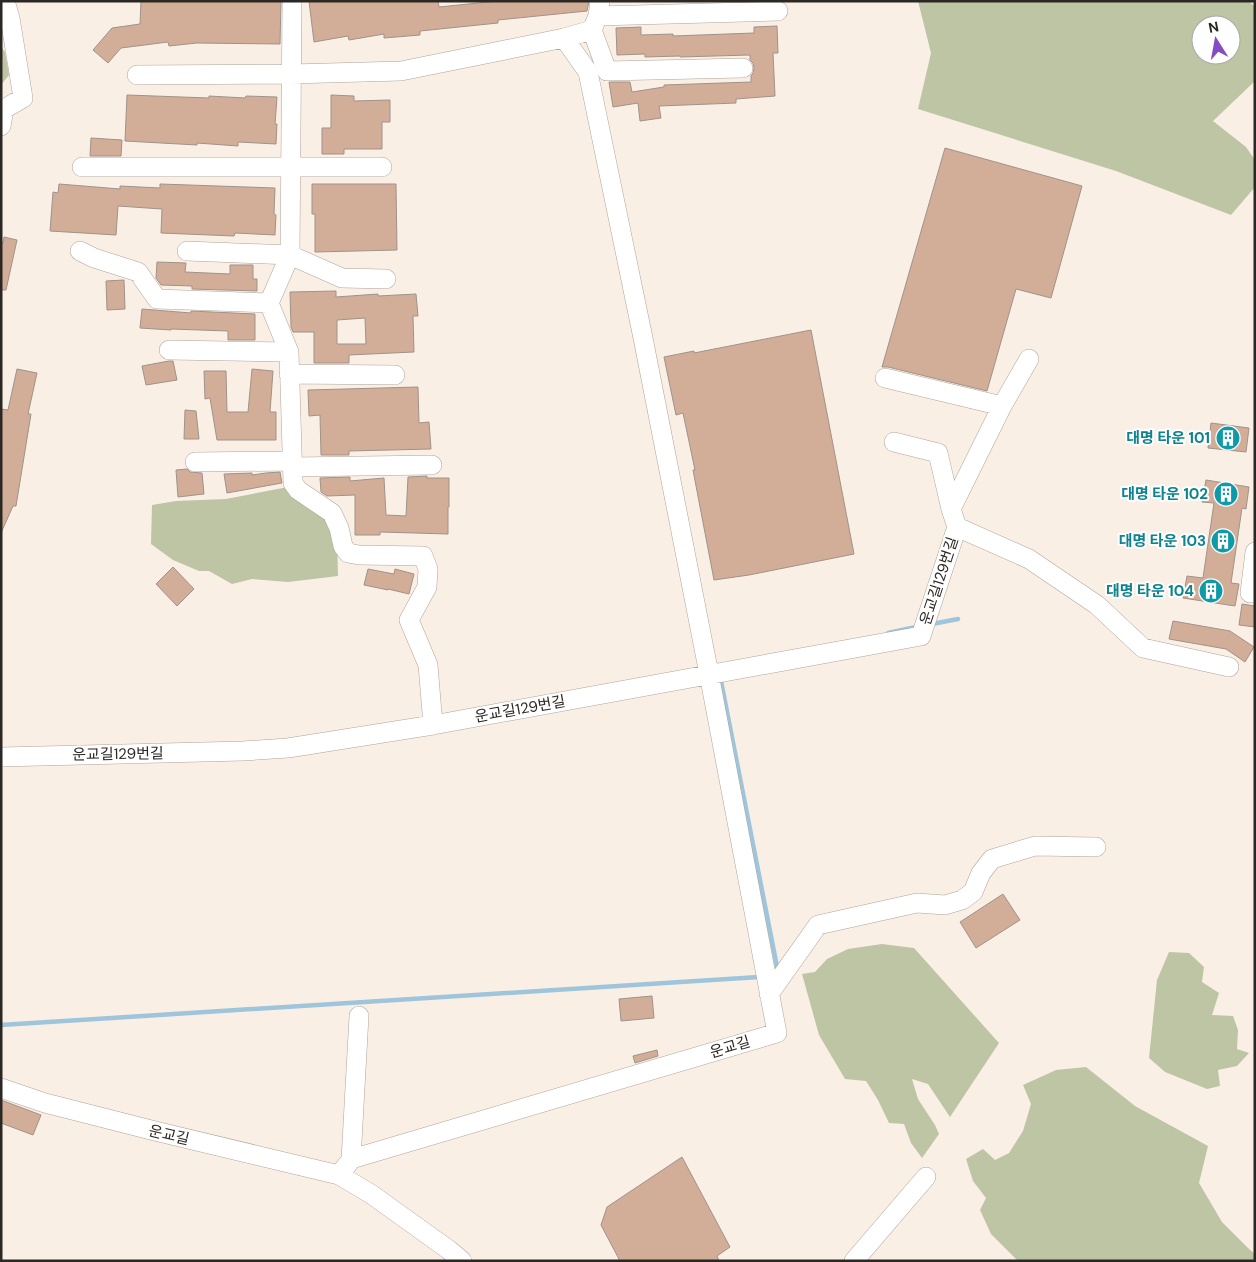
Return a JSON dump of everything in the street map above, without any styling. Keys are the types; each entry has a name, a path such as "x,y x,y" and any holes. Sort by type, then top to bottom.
{"street":[{"path":"1,126 4,109 23,98 10,18 5,1"},
{"path":"292,1 290,255 269,303 289,352 293,482 298,490 332,513 343,546 348,552 359,555 422,556 428,568 426,586 409,620 428,666 433,724"},
{"path":"136,75 401,71 564,38 597,16 778,11"},
{"path":"597,16 607,71 743,68"},
{"name":"운교길","path":"351,1160 777,1033 643,338 588,72 564,38"},
{"path":"82,167 382,167"},
{"path":"80,251 94,258 138,272 157,298 269,303"},
{"path":"187,251 290,255 342,278 386,279"},
{"path":"169,350 289,352"},
{"path":"951,509 1002,406 1029,359"},
{"path":"290,374 395,375"},
{"path":"885,378 1002,406"},
{"name":"운교길129번길","path":"1,757 244,751 288,748 433,724 920,636 957,527 938,454 894,442"},
{"path":"196,462 432,465"},
{"name":"운교길129번길","path":"957,527 1028,559 1098,605 1143,648 1228,667"},
{"path":"1255,552 1250,593 1255,593"},
{"path":"769,994 818,925 917,903 945,905 962,900 973,892 981,873 992,859 1035,846 1096,847"},
{"path":"339,1175 351,1160 359,1016"},
{"name":"운교길","path":"1,1088 64,1108 339,1175 371,1194 462,1261"},
{"path":"854,1261 926,1177"}],"green space":[{"path":"918,1 1249,1 1255,7 1255,81 1213,121 1246,147 1255,160 1255,187 1231,215 1116,171 918,109 931,53"},
{"path":"1,47 5,52 9,75 1,85"},
{"path":"288,487 323,514 337,538 338,576 288,582 252,579 232,584 209,571 199,571 173,560 151,544 152,505 176,501 226,499"},
{"path":"882,944 914,948 999,1043 950,1117 928,1084 912,1079 918,1099 939,1134 922,1158 911,1143 904,1124 889,1123 866,1081 845,1079 819,1035 802,974 815,972 827,959 848,949"},
{"path":"1169,952 1189,953 1204,967 1202,982 1219,993 1212,1015 1233,1016 1238,1030 1237,1049 1249,1053 1237,1066 1218,1070 1220,1086 1207,1089 1165,1072 1149,1058 1157,980"},
{"path":"1086,1067 1135,1106 1208,1146 1199,1183 1222,1222 1255,1254 1255,1261 1018,1261 991,1234 980,1210 986,1198 973,1181 966,1159 983,1149 995,1160 1009,1153 1023,1131 1031,1104 1023,1085 1056,1070"}],"building":[{"path":"141,1 281,1 280,44 197,43 169,46 168,42 121,48 108,63 93,50 112,28 140,24"},
{"path":"309,1 438,1 439,7 498,1 589,1 587,11 498,20 498,23 420,31 420,35 384,38 384,34 349,40 348,36 314,42"},
{"path":"777,26 778,53 773,53 775,96 736,99 736,103 659,106 661,118 640,121 638,103 613,107 609,82 630,82 632,92 664,87 664,85 751,82 754,68 750,55 645,57 645,54 617,55 616,28 641,27 641,35 673,34 673,36 754,33 754,27"},
{"path":"127,95 209,98 209,96 277,97 276,144 238,142 238,146 125,141"},
{"path":"331,95 354,96 354,101 390,100 390,122 382,122 382,149 344,149 344,154 322,154 322,128 331,128"},
{"path":"91,138 122,140 121,156 90,156"},
{"path":"945,148 1082,186 1051,298 1016,289 987,391 882,367"},
{"path":"59,184 120,189 120,186 160,188 160,184 275,188 275,235 235,233 234,236 161,233 162,209 118,206 116,235 50,231 53,192 58,193"},
{"path":"312,184 396,184 397,250 315,252 315,214 312,214"},
{"path":"4,237 17,240 6,290 1,290 1,242 3,243"},
{"path":"157,262 186,263 185,272 230,274 230,265 253,265 253,279 257,279 257,291 192,289 192,286 161,285 156,278"},
{"path":"124,280 125,309 107,310 106,281"},
{"path":"336,291 336,297 416,294 418,316 413,316 414,352 349,355 349,363 314,363 314,332 293,332 291,327 290,292","holes":["365,318 366,344 337,344 337,320"]},
{"path":"142,309 191,313 191,311 255,314 255,340 228,340 228,331 140,328"},
{"path":"811,330 854,554 714,580 683,413 676,415 664,357"},
{"path":"173,361 177,380 146,385 142,366"},
{"path":"17,369 37,373 28,414 31,414 16,506 13,506 1,533 1,409 8,410"},
{"path":"252,369 273,371 270,412 276,412 276,440 217,440 210,398 205,399 204,371 226,371 227,412 248,412"},
{"path":"418,387 419,423 429,422 431,449 349,451 349,455 321,455 320,415 309,416 308,390"},
{"path":"185,410 196,411 199,439 184,439"},
{"name":"대명 타운 101","path":"1211,423 1249,428 1246,452 1208,448"},
{"path":"187,469 190,472 202,473 204,494 178,497 176,470"},
{"path":"280,472 282,483 227,493 224,474 252,473 252,475"},
{"path":"427,476 427,478 449,478 448,534 380,532 380,535 355,535 355,495 327,496 321,492 320,478 350,477 350,481 384,478 386,515 406,516 408,477"},
{"path":"1206,480 1249,487 1246,509 1242,508 1231,583 1239,584 1235,606 1183,598 1187,576 1203,578 1214,503 1202,502"},
{"path":"173,567 194,589 177,606 156,584"},
{"path":"368,569 394,574 395,569 414,574 409,594 364,585"},
{"path":"1242,604 1255,606 1255,627 1239,625"},
{"path":"1173,621 1230,631 1254,647 1245,662 1226,649 1169,639"},
{"path":"1003,894 1020,920 976,948 960,922"},
{"path":"652,996 654,1018 621,1021 619,999"},
{"path":"657,1050 658,1056 635,1063 633,1056"},
{"path":"1,1100 41,1115 33,1135 1,1123"},
{"path":"682,1157 730,1247 717,1256 719,1261 620,1261 601,1225 607,1207"}],"waterway":[{"path":"932,624 958,619"},
{"path":"888,633 916,627"},
{"path":"721,681 778,972"},
{"path":"1,1025 759,977"}],"place":[{"name":"대명 타운 101","path":"1228,438"},
{"name":"대명 타운 102","path":"1226,494"},
{"name":"대명 타운 103","path":"1223,541"},
{"name":"대명 타운 104","path":"1211,591"}]}
